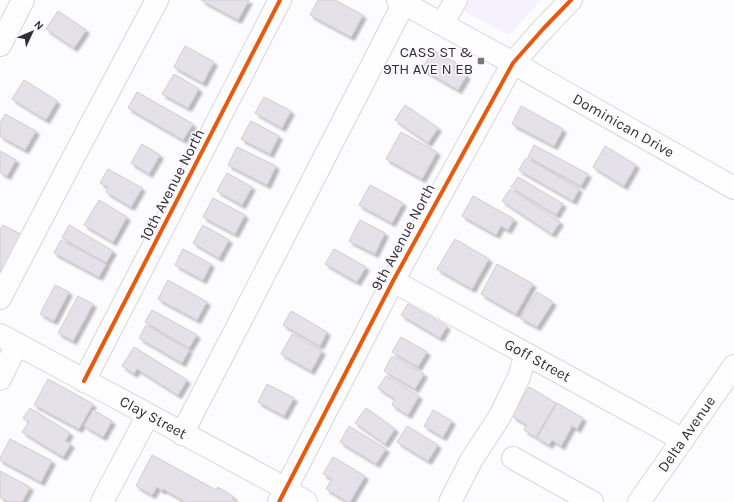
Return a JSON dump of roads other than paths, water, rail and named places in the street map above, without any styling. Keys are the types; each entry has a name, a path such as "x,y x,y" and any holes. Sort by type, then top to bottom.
{"street":[{"path":"0,298 157,0"},
{"name":"10th Avenue North","path":"84,381 280,0"},
{"path":"442,24 456,0"},
{"name":"9th Avenue North","path":"283,496 392,281 513,63 571,0"},
{"path":"182,434 401,2"},
{"name":"Dominican Drive","path":"401,2 513,63 734,188"},
{"path":"0,45 12,10"},
{"name":"Goff Street","path":"392,281 683,440"},
{"path":"0,379 9,340"},
{"name":"Clay Street","path":"9,340 182,434 283,496 306,502"},
{"path":"450,502 472,459 500,416 519,378 526,354"},
{"name":"Delta Avenue","path":"639,502 734,366"},
{"path":"102,502 148,415"},
{"path":"513,458 592,502"}],"place":[{"name":"CASS ST & 9TH AVE N EB","path":"481,61"}]}
